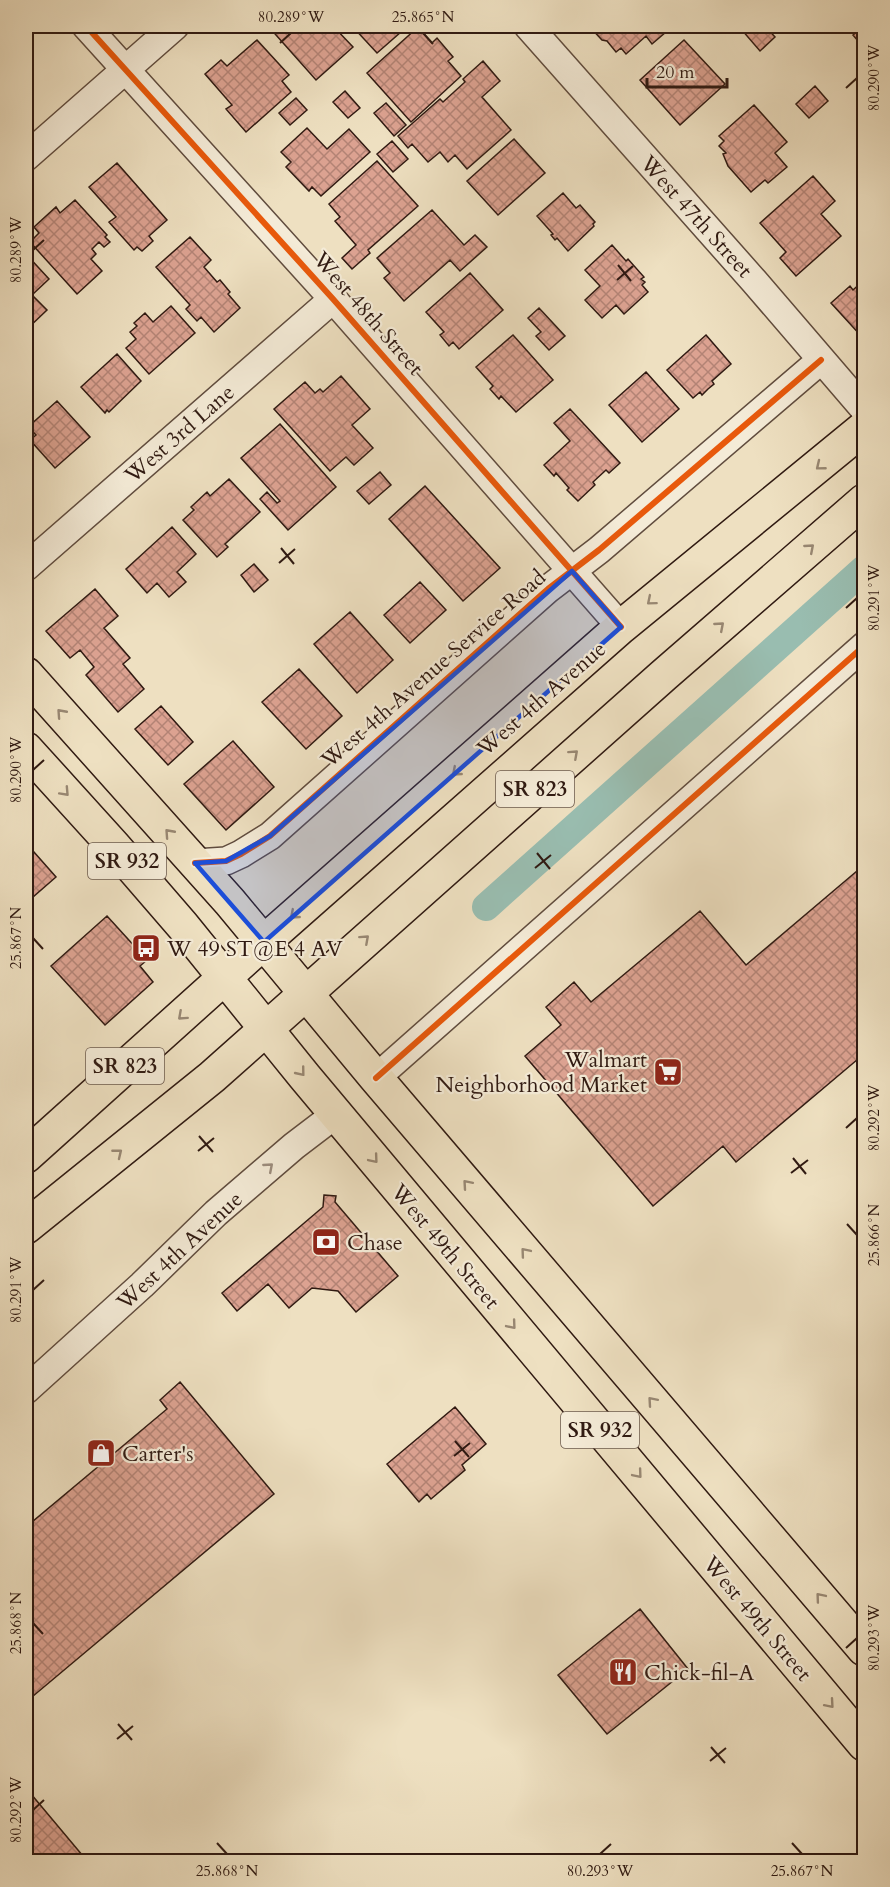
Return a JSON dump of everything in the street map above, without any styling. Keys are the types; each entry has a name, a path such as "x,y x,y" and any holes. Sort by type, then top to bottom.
{"main road":[{"name":"West 4th Avenue","path":"225,976 621,627 864,428"},
{"name":"SR 823","path":"26,1227 212,1077 863,500"},
{"name":"SR 932","path":"26,674 264,942 376,1078 864,1649"},
{"name":"West 49th Street","path":"26,749 113,845 225,976 336,1114 864,1744"},
{"name":"SR 823","path":"26,1156 225,976"}],"street":[{"name":"West 48th Street","path":"86,26 333,299 621,627"},
{"path":"26,157 175,26"},
{"name":"West 47th Street","path":"528,26 864,409"},
{"name":"West 3rd Lane","path":"26,567 333,299"},
{"name":"West 4th Avenue Service Road","path":"195,863 226,861 258,845 270,836 539,596 599,550 821,360"},
{"path":"376,1078 864,646"},
{"name":"West 4th Avenue","path":"26,1390 216,1213 285,1153 336,1114"}],"highlighted area":[{"path":"572,571 621,627 264,942 195,863 226,861 270,836"}],"building":[{"path":"268,26 333,26 353,47 316,80"},
{"path":"352,26 395,26 401,32 377,53"},
{"path":"589,26 673,26 652,44 646,36 626,54 621,48 616,52"},
{"path":"746,26 765,26 775,37 760,51 741,29"},
{"path":"864,26 864,48 853,35"},
{"path":"418,27 432,43 437,38 453,57 448,61 461,76 411,122 367,73"},
{"path":"257,40 289,75 282,81 291,92 246,132 226,109 232,105 205,74 221,60 227,66"},
{"path":"684,40 725,84 680,125 640,80"},
{"path":"483,61 500,81 482,97 511,130 467,169 455,155 448,162 440,152 428,162 412,144 408,148 398,136 440,99 443,102"},
{"path":"815,86 828,101 809,118 796,104"},
{"path":"345,91 360,108 348,118 333,102"},
{"path":"296,98 307,110 290,125 279,113"},
{"path":"386,103 406,125 394,136 374,113"},
{"path":"754,105 787,142 775,153 787,167 768,183 765,180 751,192 728,166 723,154 726,153 719,146 724,141 719,136"},
{"path":"307,128 327,149 349,129 370,152 321,196 312,187 309,191 286,167 291,162 281,152"},
{"path":"514,139 545,173 498,215 467,181"},
{"path":"392,141 408,159 393,172 377,154"},
{"path":"377,161 418,206 368,250 370,253 352,269 342,258 356,245 335,221 340,217 329,204"},
{"path":"117,163 167,220 149,236 153,241 142,251 137,247 134,250 109,222 116,217 89,187"},
{"path":"813,176 835,201 821,214 841,236 796,276 780,258 786,252 760,223"},
{"path":"563,193 576,208 580,205 595,222 594,226 568,251 557,238 555,240 551,235 553,234 537,216"},
{"path":"75,200 107,235 105,237 110,242 104,247 99,242 92,249 96,254 91,259 102,271 77,294 30,242 39,233 34,227 56,207 60,213"},
{"path":"432,210 464,245 475,235 487,247 460,271 450,260 404,301 384,278 390,273 377,258"},
{"path":"190,237 211,260 204,267 217,282 220,280 240,308 214,332 201,317 197,321 186,309 190,305 156,267"},
{"path":"612,245 644,277 641,279 645,282 642,285 648,292 624,314 616,305 602,318 585,300 600,286 585,270"},
{"path":"26,254 49,279 32,295 47,310 26,330"},
{"path":"470,273 503,310 459,349 453,342 449,346 440,335 444,332 426,312"},
{"path":"864,280 864,347 863,338 831,303 850,286 853,290"},
{"path":"171,306 195,333 149,374 126,348 136,339 130,332 137,326 134,323 145,313 153,322"},
{"path":"539,308 565,336 549,350 536,336 541,332 528,318"},
{"path":"513,335 553,380 516,412 501,396 499,399 490,389 493,386 476,367"},
{"path":"706,335 731,364 712,381 714,384 702,395 700,392 693,398 667,370"},
{"path":"117,354 141,381 109,412 107,410 105,413 81,387"},
{"path":"646,372 679,409 642,442 609,405"},
{"path":"341,376 370,409 352,425 373,448 354,465 346,457 330,471 274,409 305,382 315,393 320,389 323,392"},
{"path":"57,401 90,437 55,468 30,440 36,435 28,427"},
{"path":"570,409 620,463 609,473 606,470 593,482 595,485 578,501 567,490 569,488 556,473 554,476 544,465 570,441 554,423"},
{"path":"280,424 336,487 288,530 260,499 267,492 277,503 280,501 241,458"},
{"path":"380,472 391,485 369,504 357,491"},
{"path":"229,479 260,512 225,544 228,547 217,557 183,520 194,510 191,507 207,492 210,496"},
{"path":"425,486 500,568 463,601 389,519"},
{"path":"172,527 196,554 177,572 186,582 169,597 157,583 147,593 126,569"},
{"path":"254,564 268,580 254,592 241,575"},
{"path":"420,582 446,610 410,643 384,615"},
{"path":"95,589 118,616 104,628 130,658 123,664 144,689 118,712 86,675 94,667 80,650 70,658 46,631"},
{"path":"350,612 393,660 357,693 314,644"},
{"path":"299,669 342,716 306,749 262,702"},
{"path":"161,706 193,742 168,765 135,729"},
{"path":"233,741 274,787 226,830 184,784"},
{"path":"26,843 56,877 26,903"},
{"path":"864,865 864,1054 736,1162 723,1146 653,1206 525,1056 561,1025 546,1007 574,982 591,1002 700,911 746,965"},
{"path":"107,916 147,960 140,966 153,982 105,1025 51,966"},
{"name":"Chase","path":"324,1195 336,1196 335,1202 398,1276 356,1312 338,1291 312,1288 289,1308 268,1284 237,1311 222,1293 323,1207"},
{"path":"180,1382 274,1494 26,1702 26,1527 167,1409 160,1400"},
{"path":"455,1407 486,1444 462,1465 465,1470 431,1499 427,1494 419,1502 387,1464"},
{"name":"Chick-fil-A","path":"640,1609 688,1669 607,1734 558,1675"},
{"path":"26,1788 88,1862 26,1862"}],"waterway":[{"path":"486,907 864,569"}],"cycle path":[{"path":"86,26 333,299 621,627"},
{"path":"195,863 226,861 270,836 548,589 599,550 821,360"},
{"path":"376,1078 864,646"}],"place":[{"name":"W 49 ST@E 4 AV","path":"146,948"},
{"name":"Walmart Neighborhood Market","path":"668,1072"},
{"name":"Chase","path":"326,1242"},
{"name":"Carter's","path":"101,1453"},
{"name":"Chick-fil-A","path":"623,1672"}]}
